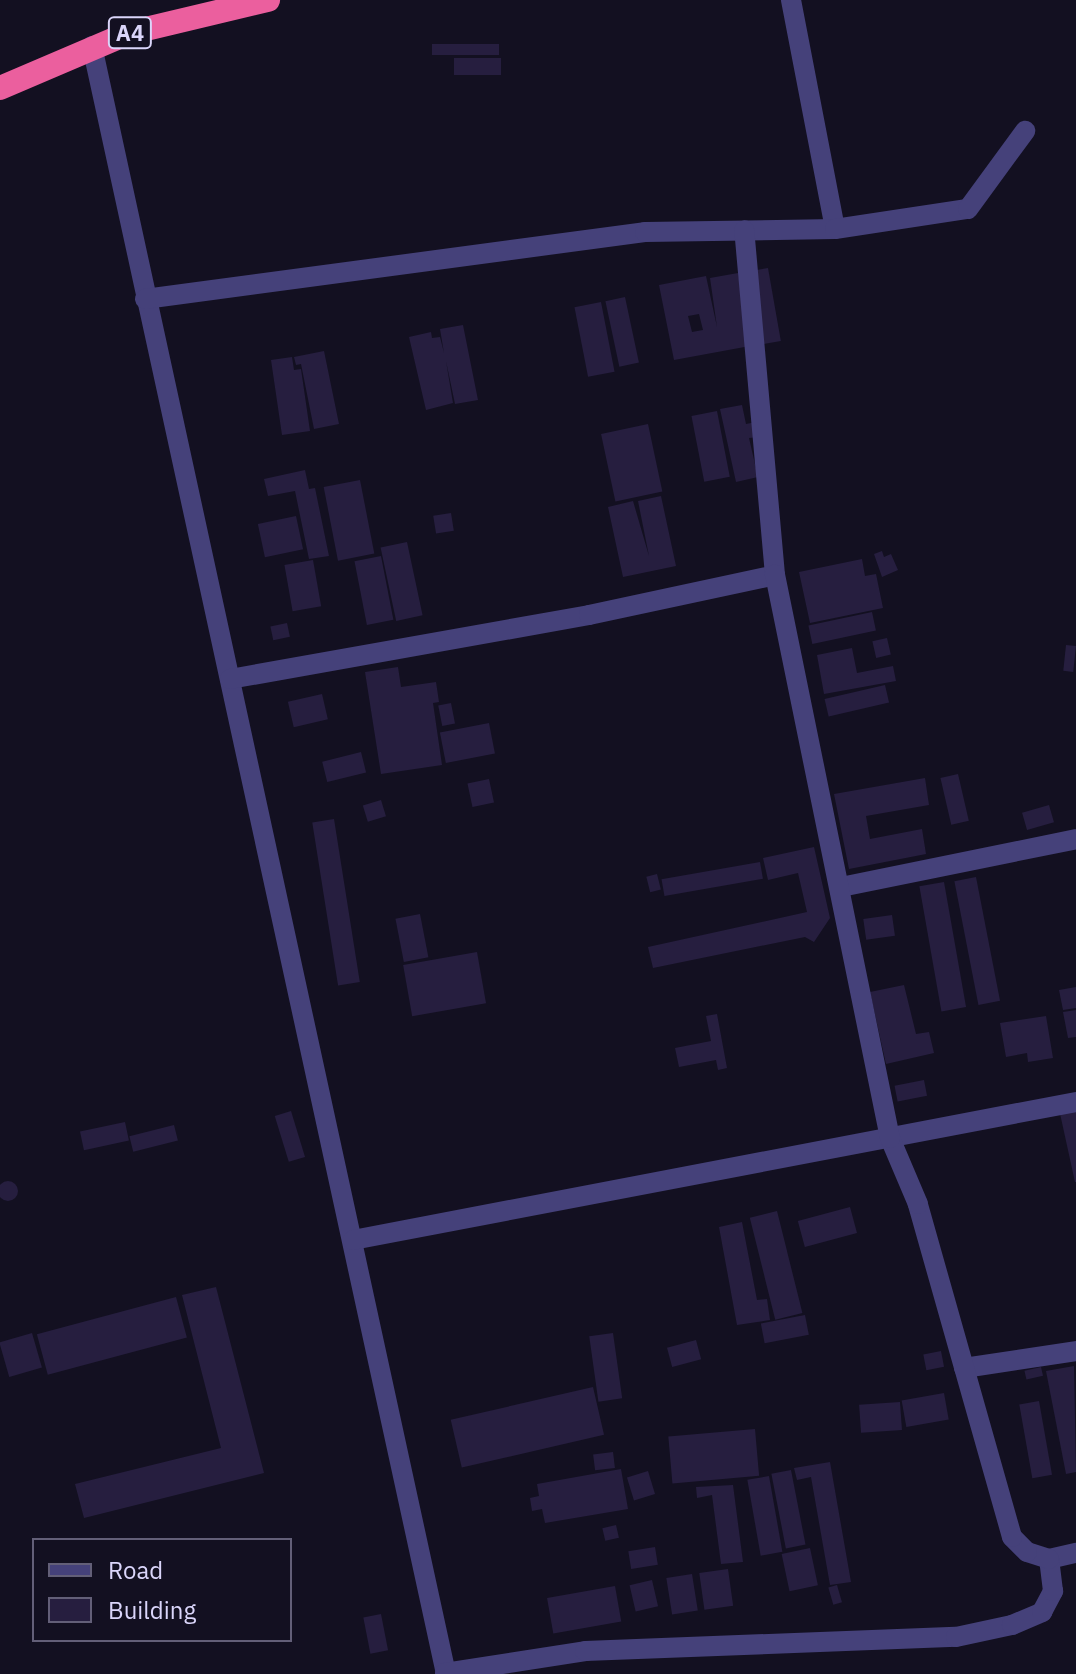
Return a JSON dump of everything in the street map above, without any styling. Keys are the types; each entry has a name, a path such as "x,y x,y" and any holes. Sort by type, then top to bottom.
{"highway":[{"name":"A4","path":"0,88 92,46 268,0"}],"street":[{"path":"791,0 835,229"},
{"path":"92,46 446,1674 585,1651 956,1637 1012,1625 1042,1612 1053,1591 1049,1559"},
{"path":"145,299 645,232 835,229 968,209 1025,131"},
{"path":"744,230 775,575 890,1138 918,1204 1012,1537 1027,1552 1049,1559 1076,1553"},
{"path":"230,679 589,615 775,575"},
{"path":"841,887 1076,839"},
{"path":"353,1240 1076,1102"},
{"path":"964,1368 1076,1351"}],"building":[{"path":"432,44 499,44 499,55 432,55"},
{"path":"454,58 501,58 501,75 454,75"},
{"path":"768,268 781,341 762,344 749,271"},
{"path":"738,273 750,346 674,360 659,285 706,276 717,327 710,278","holes":["699,314 703,330 692,332 688,316"]},
{"path":"625,297 639,363 619,367 605,301"},
{"path":"601,302 615,372 588,377 574,307"},
{"path":"463,325 478,400 455,404 446,361 453,403 426,410 409,337 431,332 432,338 440,337 444,353 440,329"},
{"path":"324,351 339,424 314,429 301,364 296,365 294,357"},
{"path":"292,357 294,370 301,369 310,431 282,435 271,360"},
{"path":"742,405 746,424 756,422 759,437 749,438 758,477 736,482 720,409"},
{"path":"717,411 730,477 704,482 691,416"},
{"path":"648,424 662,491 615,501 601,434"},
{"path":"305,470 309,489 315,488 329,556 309,559 295,491 268,496 264,479"},
{"path":"360,480 374,554 338,561 324,487"},
{"path":"661,496 676,566 623,577 608,507 633,501 649,556 638,501"},
{"path":"451,513 454,531 436,534 433,516"},
{"path":"296,516 303,549 265,557 258,524"},
{"path":"407,542 423,615 396,621 381,548"},
{"path":"882,551 884,557 891,554 898,570 882,577 874,554"},
{"path":"381,556 393,620 367,625 354,561"},
{"path":"862,559 865,576 876,574 883,608 810,623 799,572"},
{"path":"313,560 321,606 293,611 284,565"},
{"path":"872,612 876,631 812,644 808,626"},
{"path":"287,623 290,637 273,640 270,627"},
{"path":"887,638 891,655 876,658 872,641"},
{"path":"1066,645 1076,646 1073,672 1063,671"},
{"path":"852,648 857,673 893,666 896,681 824,694 817,655"},
{"path":"398,667 401,687 436,682 439,702 433,703 442,765 381,774 365,672"},
{"path":"885,685 889,703 829,716 825,699"},
{"path":"322,694 328,719 294,727 288,702"},
{"path":"451,703 455,724 442,726 438,705"},
{"path":"489,723 495,753 446,763 440,733"},
{"path":"361,752 366,772 327,782 322,762"},
{"path":"958,774 969,821 951,825 940,778"},
{"path":"925,778 929,805 866,816 870,839 922,829 926,854 849,869 834,794"},
{"path":"489,779 494,802 472,807 467,784"},
{"path":"381,800 386,816 368,822 363,806"},
{"path":"1049,805 1054,822 1027,830 1022,813"},
{"path":"334,819 360,982 338,985 312,822"},
{"path":"814,847 830,918 814,942 805,937 653,968 648,947 807,912 798,873 768,880 763,858"},
{"path":"760,862 763,879 664,896 662,879"},
{"path":"657,874 661,890 650,892 646,877"},
{"path":"976,877 1000,1001 978,1005 954,881"},
{"path":"944,882 966,1007 941,1011 919,886"},
{"path":"420,914 428,957 404,962 395,919"},
{"path":"892,915 895,936 866,940 863,919"},
{"path":"477,952 486,1003 412,1016 403,965"},
{"path":"904,985 916,1034 929,1032 934,1053 886,1064 870,992"},
{"path":"1076,987 1076,1008 1063,1010 1059,990"},
{"path":"1076,1010 1076,1037 1068,1038 1063,1012"},
{"path":"717,1014 727,1068 718,1070 716,1060 679,1067 675,1048 711,1041 706,1016"},
{"path":"1046,1016 1053,1058 1028,1062 1027,1053 1006,1057 1000,1023"},
{"path":"924,1080 927,1096 898,1101 895,1086"},
{"path":"1076,1105 1076,1182 1075,1182 1059,1109"},
{"path":"291,1111 305,1157 289,1162 275,1116"},
{"path":"125,1122 129,1141 84,1150 80,1132"},
{"path":"174,1125 178,1141 133,1152 129,1136"},
{"path":"4,1182 12,1182 17,1187 17,1195 12,1200 4,1200 -1,1195 -1,1187"},
{"path":"850,1207 857,1233 805,1247 798,1221"},
{"path":"777,1211 802,1313 775,1320 750,1218"},
{"path":"742,1222 757,1300 767,1299 770,1320 737,1325 719,1227"},
{"path":"216,1287 264,1473 84,1518 75,1484 221,1448 182,1295"},
{"path":"176,1297 187,1338 48,1375 37,1334"},
{"path":"805,1315 809,1335 765,1343 761,1324"},
{"path":"32,1333 42,1368 9,1377 0,1342"},
{"path":"613,1333 622,1398 598,1402 589,1336"},
{"path":"696,1340 701,1359 672,1367 667,1348"},
{"path":"941,1351 944,1367 926,1370 923,1354"},
{"path":"1074,1366 1076,1472 1066,1474 1046,1371"},
{"path":"1041,1367 1043,1376 1026,1380 1024,1371"},
{"path":"593,1387 604,1435 462,1468 451,1420"},
{"path":"944,1393 949,1420 906,1427 902,1400"},
{"path":"1039,1401 1052,1475 1032,1478 1019,1404"},
{"path":"900,1402 902,1430 861,1433 859,1405"},
{"path":"755,1429 759,1476 672,1483 668,1437"},
{"path":"613,1452 615,1468 595,1470 593,1454"},
{"path":"830,1462 851,1582 830,1585 811,1477 797,1480 794,1468"},
{"path":"621,1469 628,1509 545,1523 542,1509 532,1511 530,1498 539,1496 537,1484"},
{"path":"791,1470 806,1545 786,1548 771,1474"},
{"path":"648,1471 655,1494 634,1500 627,1477"},
{"path":"769,1476 782,1552 761,1556 747,1480"},
{"path":"733,1485 743,1562 721,1564 712,1495 697,1498 696,1487"},
{"path":"616,1525 619,1538 605,1541 602,1528"},
{"path":"655,1547 658,1565 631,1569 628,1551"},
{"path":"810,1548 818,1585 790,1591 782,1554"},
{"path":"728,1569 733,1606 704,1610 699,1573"},
{"path":"692,1574 698,1611 672,1615 666,1578"},
{"path":"652,1580 658,1606 636,1611 630,1585"},
{"path":"837,1585 842,1602 833,1605 828,1587"},
{"path":"615,1586 621,1621 553,1633 547,1598"},
{"path":"381,1614 388,1650 370,1654 363,1617"}]}
